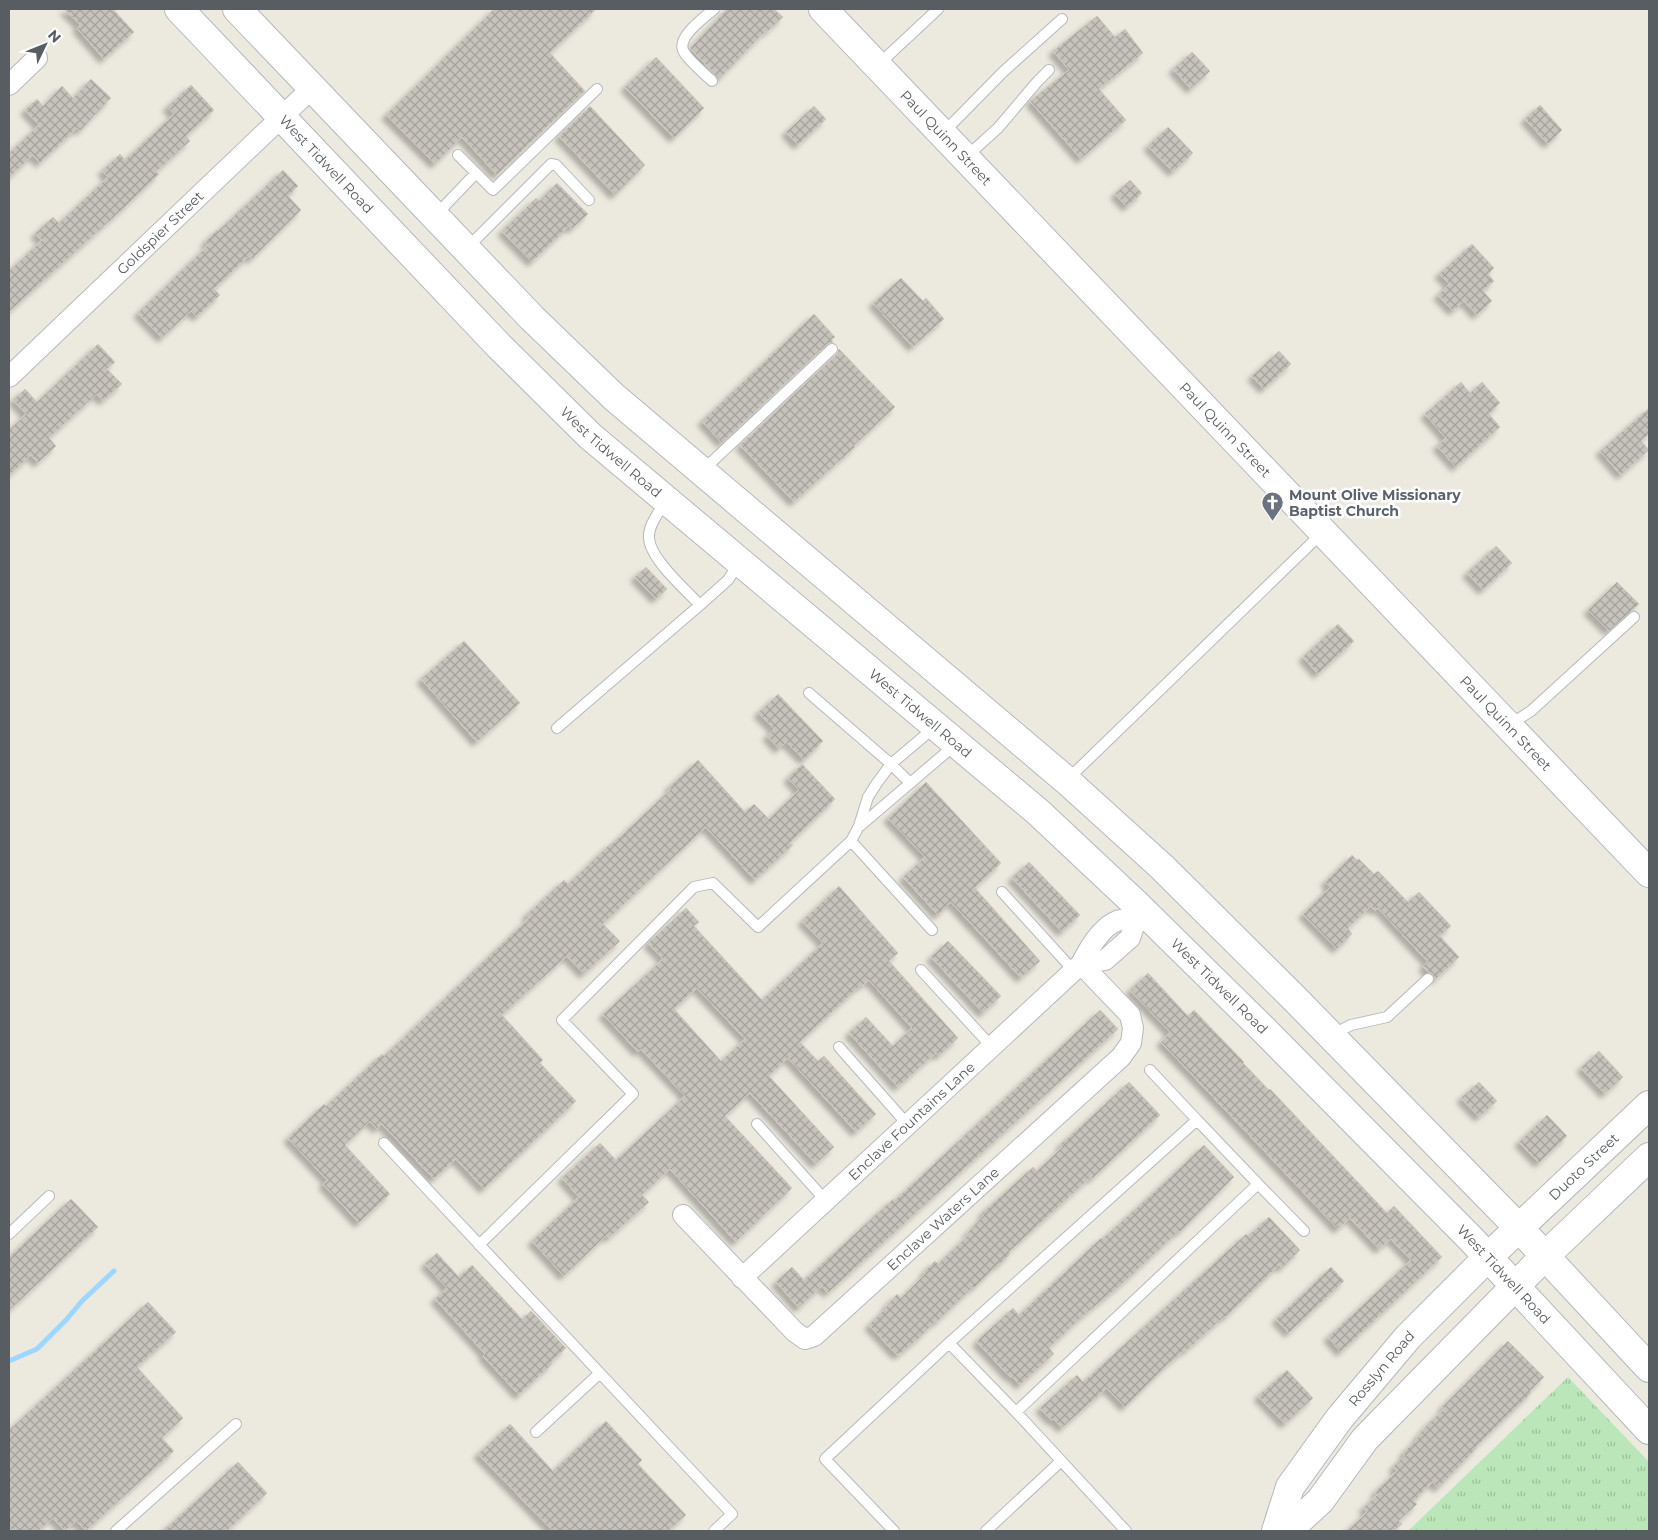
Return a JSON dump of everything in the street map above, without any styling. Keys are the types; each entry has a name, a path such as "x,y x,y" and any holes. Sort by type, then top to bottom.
{"main road":[{"name":"West Tidwell Road","path":"179,9 499,346 590,436 1038,812 1140,914 1262,1028 1471,1239 1649,1430"},
{"path":"237,9 532,318 614,397 1066,780 1162,867 1293,997 1519,1228 1649,1368"},
{"name":"Paul Quinn Street","path":"823,9 1649,873"},
{"path":"499,346 532,318"},
{"path":"740,562 768,529"},
{"path":"1262,1028 1293,997"},
{"name":"Duoto Street","path":"1519,1228 1649,1105"},
{"path":"1287,1531 1320,1502 1364,1438 1545,1256 1649,1157"},
{"name":"Rosslyn Road","path":"1276,1531 1290,1487 1339,1419 1408,1337 1519,1228"}],"street":[{"path":"9,85 37,58"},
{"name":"Goldspier Street","path":"9,377 312,88"},
{"path":"1078,967 1104,960 1110,940 1130,938 1140,914"},
{"name":"Enclave Fountains Lane","path":"742,1278 1078,967"},
{"name":"Enclave Waters Lane","path":"683,1215 795,1332 805,1339 814,1336 1113,1064 1131,1044 1133,1028 1130,1015 1078,967"}],"lane":[{"path":"712,81 683,51 682,44 684,37 714,9"},
{"path":"878,66 938,9"},
{"path":"942,134 1003,72 1062,19"},
{"path":"965,158 998,128 1049,70"},
{"path":"458,154 493,190 596,89"},
{"path":"466,249 551,164 556,166 589,200"},
{"path":"434,217 476,173"},
{"path":"701,472 832,349"},
{"path":"667,499 652,523 648,537 651,548 660,561 700,605"},
{"path":"1066,780 1323,532"},
{"path":"557,728 728,580 740,562"},
{"path":"1508,726 1531,711 1634,617"},
{"path":"809,692 891,764 910,784"},
{"path":"479,1245 633,1094 562,1020 694,887 713,883 758,927 851,842 859,826 868,797 891,764 936,727"},
{"path":"859,826 956,744"},
{"path":"851,842 932,930"},
{"path":"1002,892 1078,967"},
{"path":"921,970 992,1047"},
{"path":"1331,1036 1351,1024 1387,1017 1428,979"},
{"path":"839,1047 908,1125"},
{"path":"1150,1070 1304,1231"},
{"path":"894,1531 825,1459 949,1343 1197,1120"},
{"path":"757,1124 826,1201"},
{"path":"384,1143 732,1514 714,1531"},
{"path":"1016,1412 1258,1184"},
{"path":"9,1234 49,1196"},
{"path":"949,1343 1126,1531"},
{"path":"536,1432 600,1373"},
{"path":"116,1531 236,1424"},
{"path":"986,1531 1061,1461"}],"green space":[{"path":"1568,1377 1649,1462 1649,1531 1408,1531"}],"building":[{"path":"64,9 113,9 134,32 104,59 77,28 80,25"},
{"path":"494,9 596,9 550,53 585,91 497,175 462,137 435,164 386,115"},
{"path":"727,9 774,9 783,17 766,31 719,79 690,48"},
{"path":"1097,16 1115,37 1125,29 1143,53 1099,89 1126,120 1081,159 1030,101 1069,70 1053,51"},
{"path":"1192,52 1210,71 1191,89 1173,69"},
{"path":"656,57 704,108 674,138 625,87"},
{"path":"91,79 111,98 80,131 77,128 40,163 33,155 9,178 9,153 39,125 25,110 37,99 43,106 62,86 73,98"},
{"path":"191,85 214,110 186,136 190,141 156,172 159,174 125,207 9,312 9,271 42,240 35,234 53,217 59,223 108,177 102,171 120,154 125,160 174,114 167,107"},
{"path":"1540,105 1562,130 1548,144 1525,119"},
{"path":"590,106 645,165 615,195 559,136"},
{"path":"814,106 826,119 798,145 786,132"},
{"path":"1168,127 1193,153 1173,172 1148,146"},
{"path":"283,170 298,186 288,196 301,210 252,259 249,256 214,289 220,295 197,317 191,311 162,338 138,313 208,245 205,242 217,230"},
{"path":"1130,180 1142,193 1127,207 1115,194"},
{"path":"557,183 588,214 572,229 569,226 532,262 502,231 536,198 539,201"},
{"path":"1472,244 1494,268 1488,274 1494,281 1483,291 1492,301 1477,315 1464,301 1453,311 1438,295 1449,284 1439,274"},
{"path":"901,278 923,301 926,298 944,319 913,347 873,303"},
{"path":"814,314 835,337 831,340 833,342 827,344 722,443 702,421"},
{"path":"98,344 115,362 107,369 122,384 103,401 97,394 49,438 56,446 38,463 31,455 9,476 9,430 26,414 13,400 25,389 37,402"},
{"path":"839,349 895,407 855,447 794,502 740,445 837,354"},
{"path":"1279,351 1291,364 1264,389 1252,376"},
{"path":"1461,382 1470,393 1482,382 1500,403 1489,414 1500,427 1456,467 1437,446 1446,438 1425,414"},
{"path":"1649,408 1649,434 1641,441 1649,450 1621,475 1600,451"},
{"path":"1496,546 1512,563 1483,590 1467,573"},
{"path":"646,567 667,589 656,599 635,577"},
{"path":"1617,582 1639,604 1609,631 1588,610"},
{"path":"1338,624 1354,641 1318,674 1303,657"},
{"path":"464,641 520,703 477,742 421,679"},
{"path":"778,694 823,741 804,760 786,742 779,749 767,736 774,729 758,713"},
{"path":"698,760 745,812 754,804 769,819 799,790 788,778 802,764 835,799 790,843 793,845 755,880 706,827 603,924 620,941 584,974 567,956 502,1015 543,1060 540,1063 576,1101 484,1189 456,1159 434,1179 382,1124 377,1129 370,1121 345,1145 390,1194 359,1223 323,1184 327,1180 288,1138 382,1054 384,1056 529,918 526,915 564,880 568,884 671,789 669,787"},
{"path":"926,782 1001,863 975,888 1040,961 1021,978 951,902 938,915 903,877 925,857 888,818"},
{"path":"1352,855 1357,860 1359,859 1374,874 1378,871 1408,902 1419,892 1451,926 1440,936 1459,957 1435,980 1433,974 1428,972 1423,966 1428,962 1378,908 1375,911 1371,906 1348,928 1352,934 1337,949 1303,914 1330,887 1325,882"},
{"path":"1029,862 1080,915 1062,932 1012,878"},
{"path":"839,886 898,953 889,961 958,1038 939,1056 936,1053 898,1087 849,1033 866,1017 893,1046 912,1028 869,980 861,985 800,1042 818,1061 824,1056 876,1114 856,1132 788,1058 769,1076 834,1147 816,1164 750,1093 725,1116 792,1188 736,1242 670,1169 642,1195 649,1202 609,1238 607,1235 564,1276 532,1241 579,1197 562,1178 600,1143 616,1160 685,1096 641,1049 638,1052 603,1014 663,959 648,943 686,908 699,922 694,926 762,1000 823,943 802,921","holes":["697,988 745,1039 721,1061 674,1009"]},
{"path":"948,941 1001,996 983,1013 931,957"},
{"path":"1148,973 1188,1016 1194,1010 1387,1213 1394,1206 1442,1257 1341,1352 1328,1337 1411,1260 1391,1239 1379,1249 1350,1218 1338,1229 1161,1042 1170,1032 1130,990"},
{"path":"1100,1010 1118,1029 828,1293 822,1286 799,1308 776,1282 792,1267 804,1280 893,1199 894,1201"},
{"path":"1599,1051 1623,1077 1605,1094 1581,1068"},
{"path":"1129,1082 1160,1115 1092,1179 1091,1177 1009,1252 1010,1254 999,1265 937,1322 899,1355 895,1353 869,1325 897,1294 901,1298 935,1261 938,1264 969,1234 967,1233 984,1215 982,1213 1033,1167 1037,1171 1062,1147 1060,1145"},
{"path":"1479,1082 1497,1101 1479,1117 1461,1098"},
{"path":"1547,1115 1567,1136 1539,1163 1519,1142"},
{"path":"1204,1145 1234,1177 1180,1232 1049,1348 1054,1354 1020,1385 1012,1376 1010,1377 977,1342 981,1337 1013,1308 1019,1315"},
{"path":"71,1199 98,1227 9,1311 9,1257"},
{"path":"1269,1217 1300,1250 1282,1268 1279,1265 1226,1317 1166,1366 1125,1407 1107,1388 1062,1428 1040,1408 1077,1375 1083,1382 1246,1234 1248,1236"},
{"path":"437,1253 459,1277 472,1265 522,1319 531,1311 566,1348 519,1395 435,1299 447,1288 425,1264"},
{"path":"1331,1267 1344,1281 1289,1333 1276,1319"},
{"path":"148,1302 176,1332 137,1367 183,1418 162,1438 174,1451 86,1531 76,1521 65,1531 53,1518 38,1531 13,1531 9,1527 9,1430"},
{"path":"1508,1341 1544,1377 1530,1391 1531,1393 1476,1447 1438,1488 1432,1482 1414,1501 1417,1504 1399,1521 1402,1524 1394,1531 1347,1531 1367,1512 1363,1508 1377,1495 1375,1492 1397,1471 1393,1467 1405,1455 1403,1453 1444,1409 1442,1407"},
{"path":"1287,1370 1313,1398 1285,1424 1258,1396"},
{"path":"606,1421 642,1460 638,1464 686,1515 668,1531 553,1531 478,1454 510,1424 553,1471"},
{"path":"238,1462 267,1493 227,1531 163,1531"}],"waterway":[{"path":"9,1361 37,1349 82,1301 114,1271"}],"place":[{"name":"Mount Olive Missionary Baptist Church","path":"1273,522"}]}
